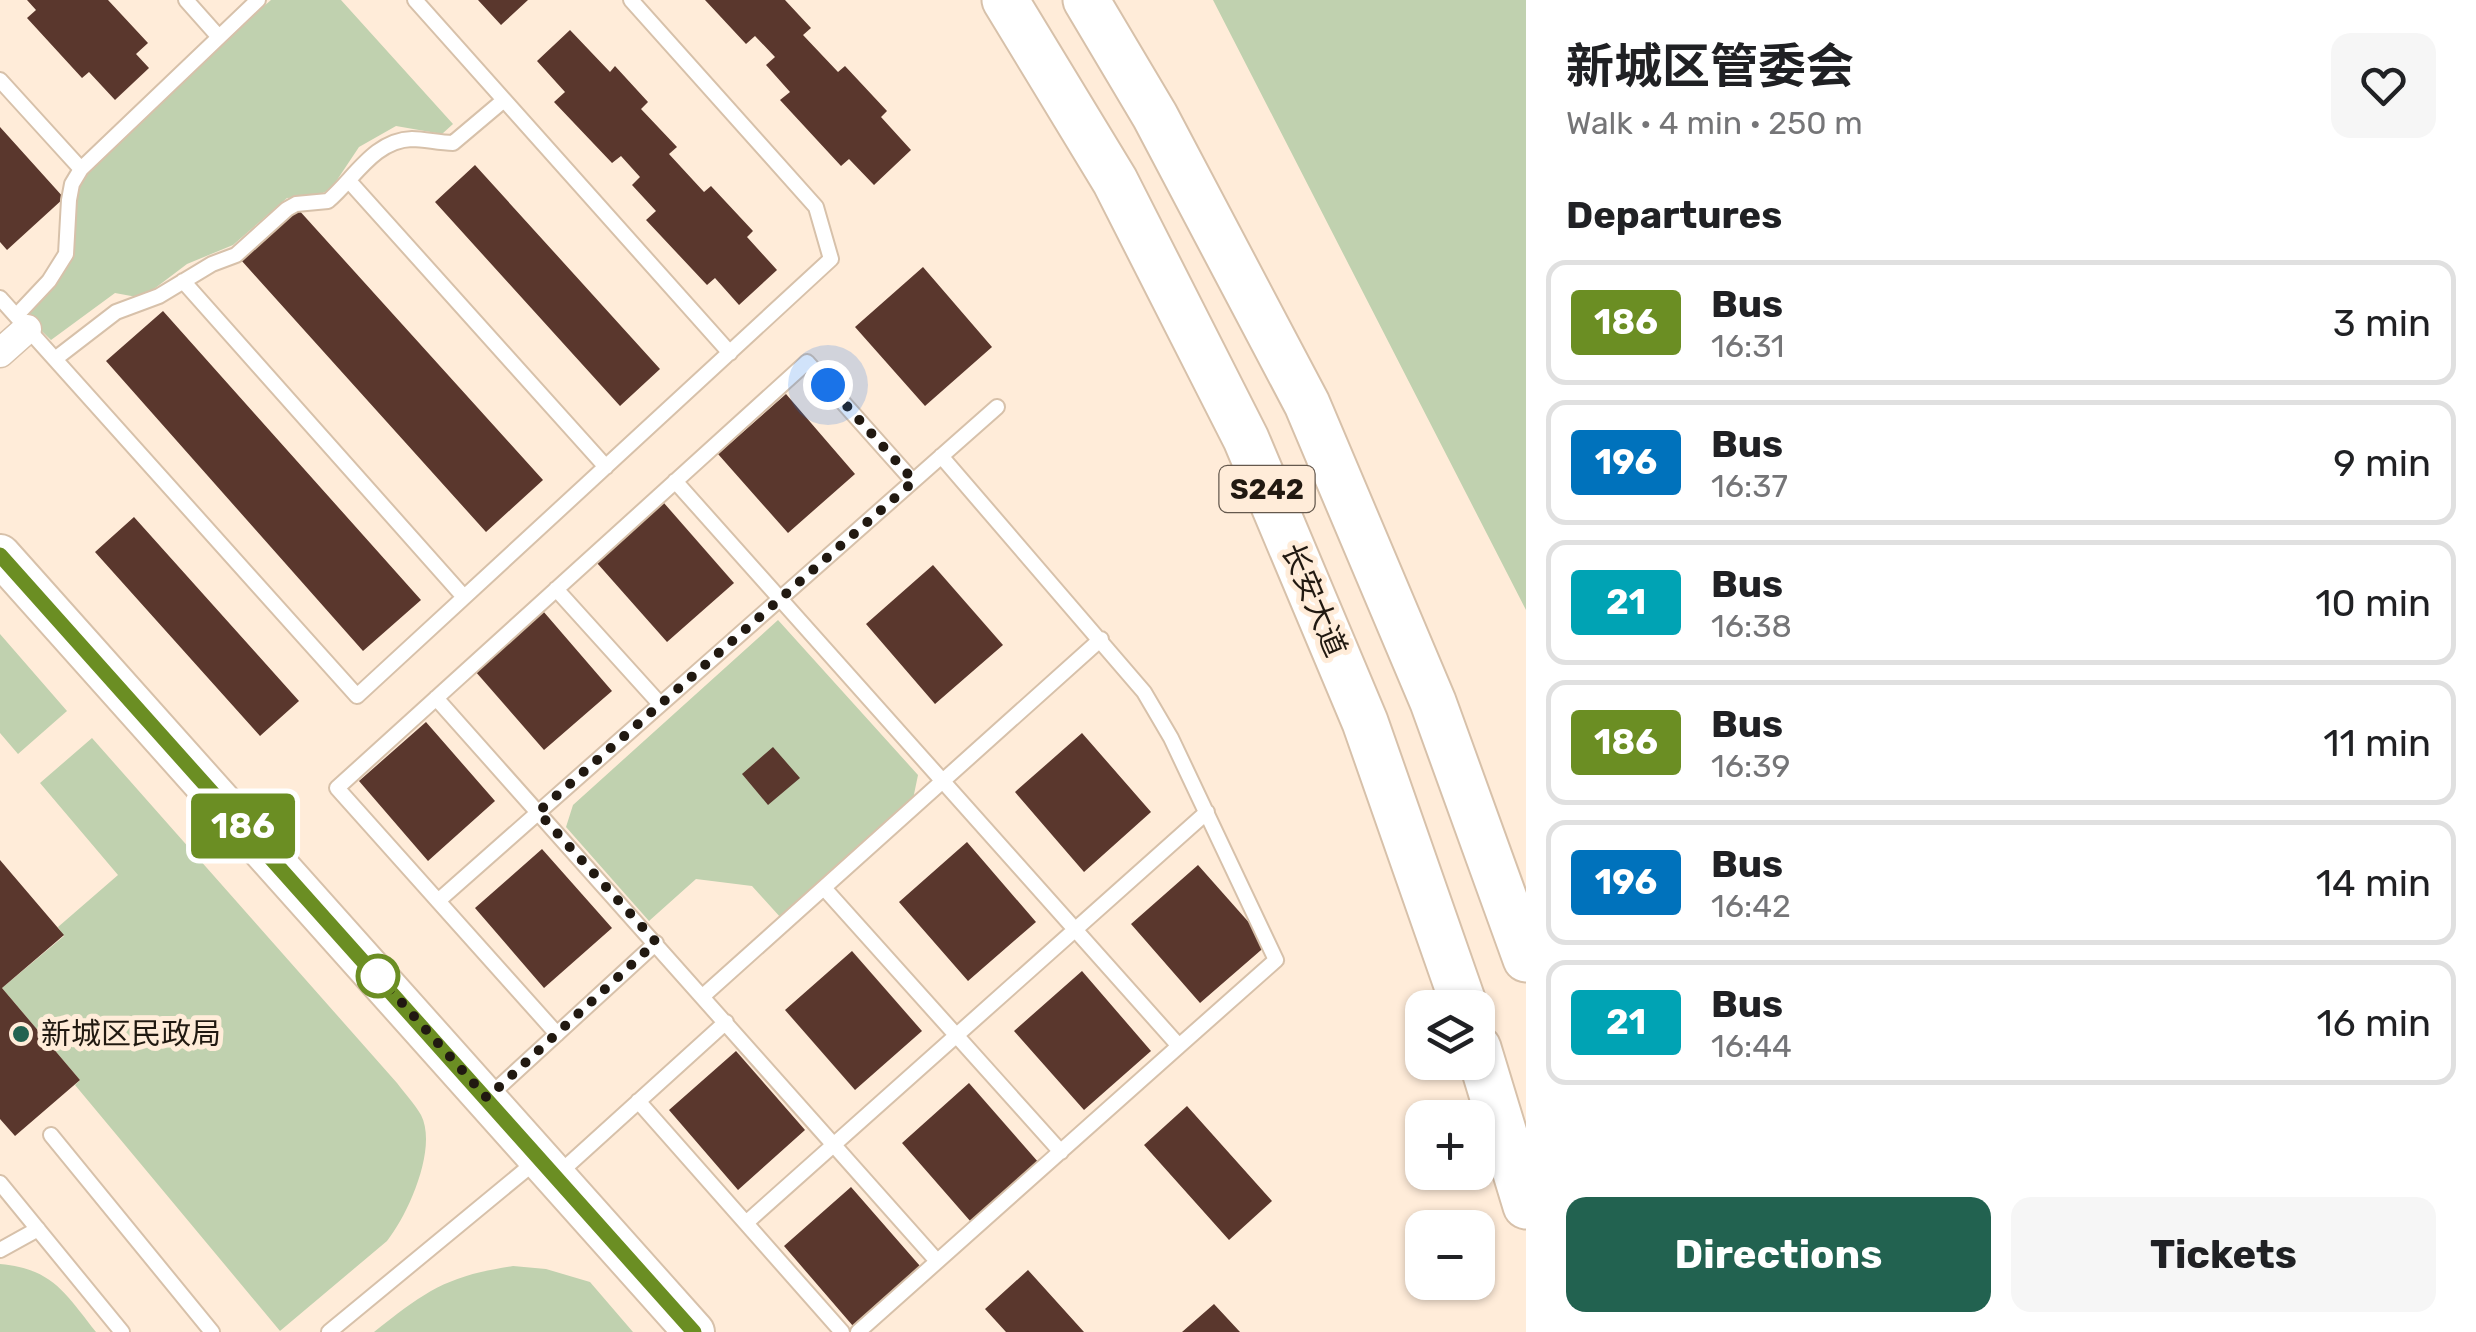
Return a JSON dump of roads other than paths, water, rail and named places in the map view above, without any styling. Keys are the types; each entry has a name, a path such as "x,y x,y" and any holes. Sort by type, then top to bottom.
{"main road":[{"name":"长安大道","path":"1006,0 1115,181 1246,438 1365,722 1458,990"},
{"name":"S242","path":"1086,0 1155,116 1308,404 1433,702 1526,959"},
{"path":"1488,1080 1526,1206"}],"street":[{"path":"0,353 22,322"},
{"path":"0,555 694,1332"}],"lane":[{"path":"186,0 218,36"},
{"path":"22,322 66,254 69,200 72,184 81,170 258,0"},
{"path":"415,0 730,353"},
{"path":"0,298 356,696 832,259 816,207 631,0"},
{"path":"0,80 81,170"},
{"path":"55,359 116,312 159,296 236,255 287,209 296,204 328,201 358,168 392,142 414,139 453,143 504,100"},
{"path":"349,181 606,467"},
{"path":"183,281 464,597"},
{"path":"557,1034 338,788 807,362 914,481"},
{"path":"438,901 997,406"},
{"path":"858,1332 1276,960 1207,812 1144,692 940,456"},
{"path":"675,482 1179,1046"},
{"path":"556,589 660,704"},
{"path":"703,996 1101,639"},
{"path":"436,698 937,1262"},
{"path":"746,1223 1207,812"},
{"path":"824,888 1061,1152"},
{"path":"487,1098 656,942"},
{"path":"329,1332 638,1101 726,1022"},
{"path":"638,1101 842,1332"},
{"path":"51,1136 212,1332"},
{"path":"0,1183 122,1332"},
{"path":"0,1250 38,1228"}],"place":[{"name":"新城区民政局","path":"21,1034"}]}
